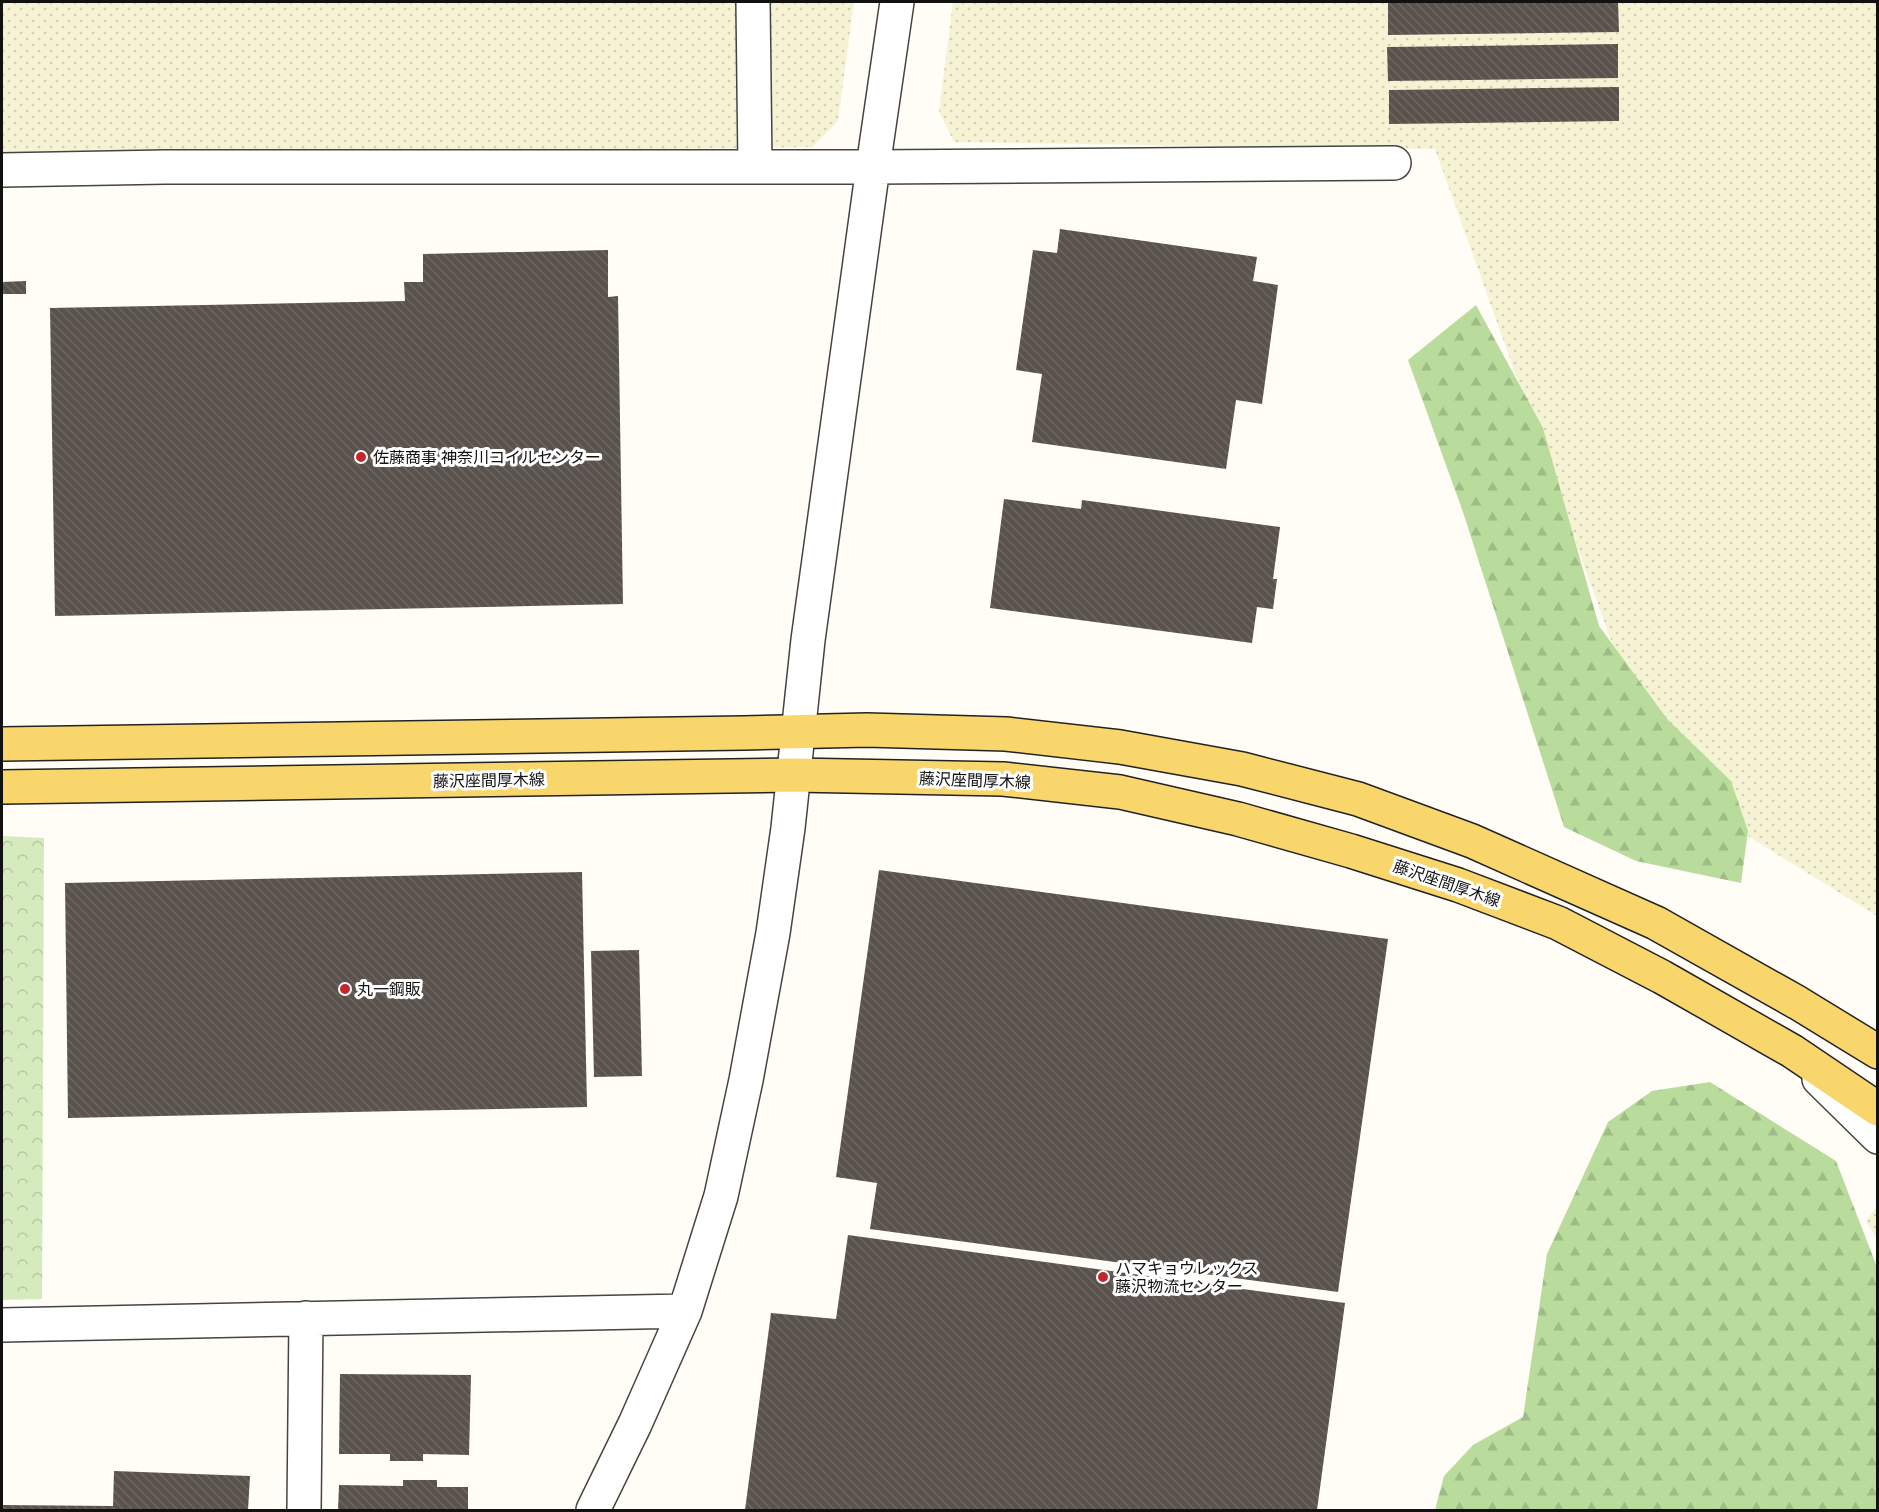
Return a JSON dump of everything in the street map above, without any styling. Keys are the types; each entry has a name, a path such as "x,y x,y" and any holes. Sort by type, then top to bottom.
{"main road":[{"path":"2,744 867,730 1006,734 1120,747 1242,769 1358,799 1472,841 1656,923 1878,1052"},
{"name":"藤沢座間厚木線","path":"2,787 795,775 1004,779 1120,792 1249,822 1458,885 1558,923 1662,977 1792,1052 1878,1109"}],"street":[{"path":"753,2 755,167"},
{"path":"593,1510 635,1425 685,1311 722,1197 746,1080 772,933 795,775 805,663 897,2"},
{"path":"2,170 177,167 755,167 1394,163"},
{"path":"1792,1052 1878,1137"},
{"path":"2,1325 685,1311"},
{"path":"304,1510 306,1318"}],"shaded area":[{"path":"2,2 854,2 838,121 812,147 2,158"},
{"path":"953,2 1877,2 1877,916 1662,783 1435,149 954,142 939,111"},
{"path":"1877,1206 1877,1240 1866,1221"}],"green space":[{"path":"1476,305 1543,428 1599,626 1668,720 1731,781 1748,831 1741,883 1636,861 1564,827 1463,512 1408,360"},
{"path":"2,836 44,838 42,1299 2,1300"},
{"path":"1710,1082 1836,1161 1877,1267 1877,1510 1435,1510 1444,1476 1473,1445 1523,1417 1547,1254 1608,1122 1652,1091"}],"building":[{"path":"1388,2 1618,2 1619,32 1388,35"},
{"path":"1618,44 1618,78 1388,81 1387,47"},
{"path":"1619,87 1619,121 1389,124 1389,90"},
{"path":"1060,229 1257,257 1253,281 1278,285 1262,404 1236,400 1226,469 1032,442 1042,374 1016,370 1033,250 1057,253"},
{"path":"608,250 608,297 618,296 623,604 55,616 50,308 405,301 404,282 423,282 423,254"},
{"path":"26,281 26,294 2,294 2,282"},
{"path":"1004,499 1081,509 1082,500 1280,527 1273,579 1277,579 1273,609 1257,607 1252,643 990,608"},
{"path":"879,870 1388,939 1338,1292 870,1229 877,1183 836,1177"},
{"path":"582,872 587,1107 68,1118 65,883"},
{"path":"639,950 642,1076 594,1077 591,951"},
{"path":"848,1235 1345,1303 1317,1510 745,1510 771,1313 836,1319"},
{"path":"340,1374 471,1375 469,1455 423,1454 423,1461 390,1461 390,1454 339,1454"},
{"path":"114,1471 250,1476 248,1510 2,1510 2,1505 113,1506"},
{"path":"403,1480 437,1480 437,1487 468,1487 468,1510 338,1510 339,1485 403,1486"}],"place":[{"name":"佐藤商事 神奈川コイルセンター","path":"361,457"},
{"name":"丸一鋼販","path":"345,989"},
{"name":"ハマキョウレックス 藤沢物流センター","path":"1103,1277"}]}
